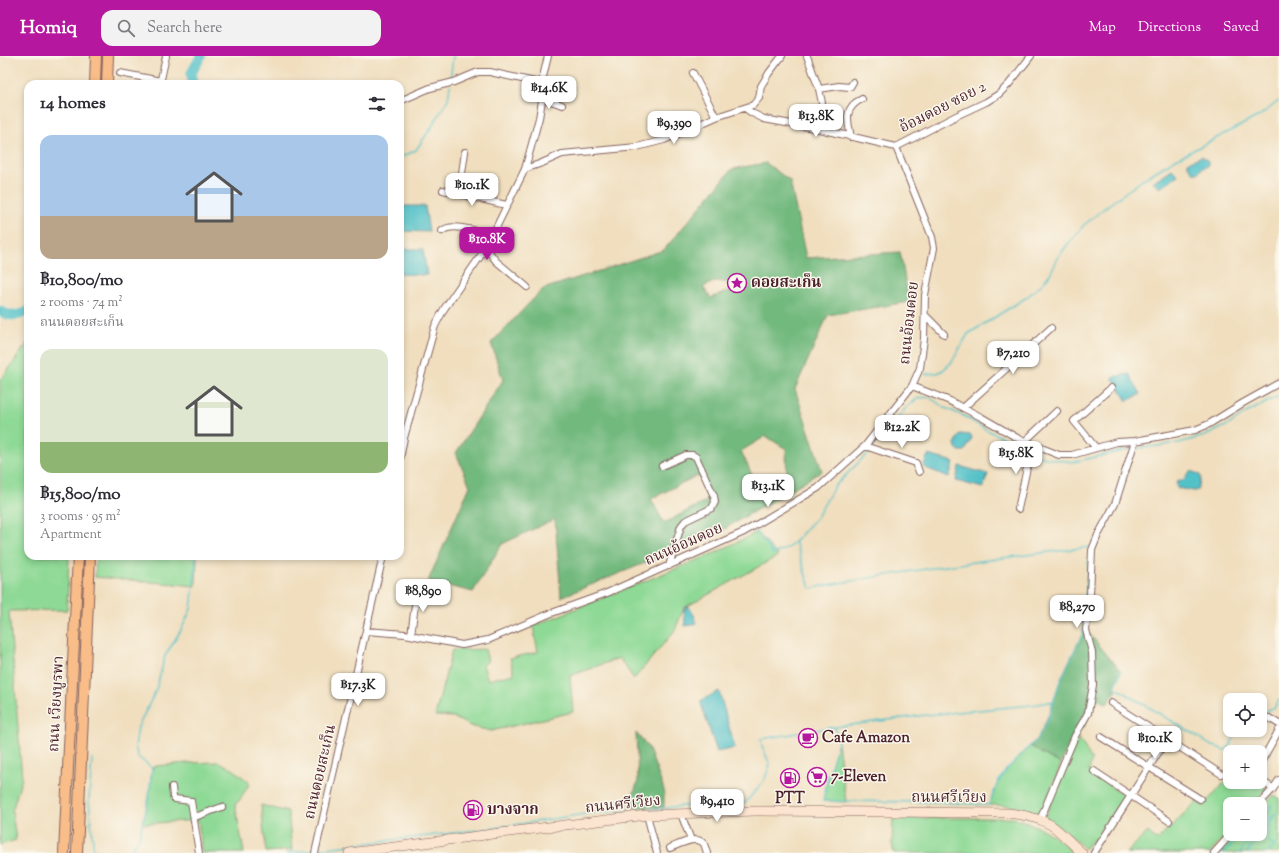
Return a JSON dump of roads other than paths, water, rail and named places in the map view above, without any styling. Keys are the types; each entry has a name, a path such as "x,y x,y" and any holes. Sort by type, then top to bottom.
{"main road":[{"path":"95,80 96,56"},
{"path":"107,80 108,56"},
{"name":"ถนน เวียงบูรพา","path":"64,853 78,560"},
{"name":"ถนน เวียงบูรพา","path":"77,852 90,560"},
{"name":"ถนนศรีเวียง","path":"349,853 500,833 647,816 760,811 1008,813 1024,815 1052,826 1082,853"}],"street":[{"path":"161,80 166,56"},
{"path":"404,438 435,326 444,309 486,248 524,169 535,135 544,84 543,77 548,56"},
{"path":"524,169 562,154 637,147 664,140 727,112 753,105 759,98 761,86 782,56"},
{"path":"807,56 819,89 822,103 819,129"},
{"name":"อ้อมดอย ซอย 2","path":"896,147 999,94 1009,84 1031,56"},
{"path":"404,99 430,88 454,82 478,72 490,72 544,84"},
{"path":"120,73 152,80"},
{"path":"693,73 716,117"},
{"path":"819,89 840,86 850,87 852,86 853,82"},
{"path":"542,98 562,106"},
{"path":"850,137 848,112 854,104 862,99"},
{"path":"745,108 764,119 819,129 896,147"},
{"name":"ถนนอ้อมดอย","path":"366,631 411,635 462,644 488,640 549,614 607,593 744,532 818,488 865,446 912,386 920,368 924,339 925,295 934,248 932,237 896,147"},
{"path":"459,194 465,152"},
{"path":"443,190 506,205"},
{"path":"442,231 447,228 456,227 492,235"},
{"path":"486,248 496,261 527,287"},
{"path":"925,315 944,334"},
{"path":"963,408 1051,328"},
{"path":"912,386 950,401 1018,440 1059,454 1072,455 1117,442 1135,441 1195,430 1209,424 1243,403 1279,384"},
{"path":"1096,448 1074,421 1111,388"},
{"path":"1024,442 1057,411"},
{"path":"1040,820 1075,736 1088,713 1093,685 1092,652 1086,630 1090,595 1092,550 1098,535 1115,504 1135,441"},
{"path":"1018,509 1032,445"},
{"path":"865,446 916,463 919,472"},
{"path":"662,466 686,456 693,455 696,457 714,496 715,502 712,508 685,521 681,526 669,566"},
{"name":"ถนนดอยสะเก็น","path":"316,853 382,560"},
{"path":"411,635 415,605 417,601 424,597 425,592"},
{"path":"1111,703 1221,774"},
{"path":"1269,718 1279,724"},
{"path":"1267,751 1279,730"},
{"path":"1101,736 1200,799"},
{"path":"1094,853 1167,739"},
{"path":"1094,771 1169,821"},
{"path":"1266,797 1279,780"},
{"path":"1267,784 1273,789"},
{"path":"172,787 173,797 175,799 191,802 195,817 199,853"},
{"path":"195,817 222,807"},
{"path":"681,814 691,840"},
{"path":"647,816 657,853"},
{"path":"670,848 691,840 698,840 703,842 707,853"},
{"path":"1214,853 1225,841"}],"water":[{"path":"1202,156 1208,161 1208,166 1202,168 1198,173 1194,173 1188,166 1188,162"},
{"path":"1172,169 1178,175 1160,188 1153,182"},
{"path":"404,206 425,206 429,232 404,231"},
{"path":"404,249 423,249 427,275 404,274"},
{"path":"1129,374 1141,394 1127,401 1112,377"},
{"path":"960,434 971,435 972,438 965,451 959,451 956,448 955,444"},
{"path":"928,455 954,462 949,477 923,467"},
{"path":"959,466 988,474 983,488 956,481"},
{"path":"1190,471 1199,474 1201,477 1198,490 1194,491 1177,488 1177,481 1185,479"},
{"path":"688,606 694,615 697,624 685,626 684,610"},
{"path":"719,691 735,748 717,752 700,701"}],"waterway":[{"path":"192,80 191,74 201,56"},
{"path":"450,81 453,56"},
{"path":"404,156 416,150 433,125 448,99 450,85"},
{"path":"925,374 937,373 943,370 951,363 968,334 1027,297 1043,283 1068,244 1084,225 1107,206 1148,176 1176,159 1259,116 1279,101"},
{"path":"0,311 14,315 24,313"},
{"path":"1135,449 1178,443 1205,436 1230,424 1246,413 1279,396"},
{"path":"873,447 906,408 918,398 929,397 945,408 964,416 987,430 1029,450"},
{"path":"1032,451 1045,458 1073,462 1131,449"},
{"path":"756,531 773,554 789,547 817,517 834,487 871,450"},
{"path":"795,541 810,588"},
{"path":"813,588 952,565 1090,547"},
{"path":"1054,701 1032,705 926,715 835,727 838,743 823,801 939,802 989,805 998,782 1007,769 1037,739 1048,719 1059,684 1082,635 1089,557"},
{"path":"129,853 139,838 149,798 152,768 138,757 135,747 138,727 156,690 165,656 181,630 191,609 196,564 195,560"},
{"path":"1121,671 1115,687 1210,745 1225,750 1228,748 1235,737"},
{"path":"1267,712 1269,709 1274,708 1279,700"},
{"path":"317,849 487,829 598,812 643,811 682,806 745,803 764,781 770,765 762,746 761,739 835,727"},
{"path":"92,759 89,801 94,853"},
{"path":"1267,807 1272,806 1267,816"},
{"path":"1247,853 1275,813 1267,833 1269,842 1275,845 1267,853"},
{"path":"1224,853 1235,841"},
{"path":"1239,853 1248,841"},
{"path":"287,853 313,850"}],"place":[{"name":"ดอยสะเก็น","path":"737,283"},
{"name":"Cafe Amazon","path":"808,738"},
{"name":"7-Eleven","path":"817,777"},
{"name":"PTT","path":"790,778"},
{"name":"บางจาก","path":"473,810"}]}
